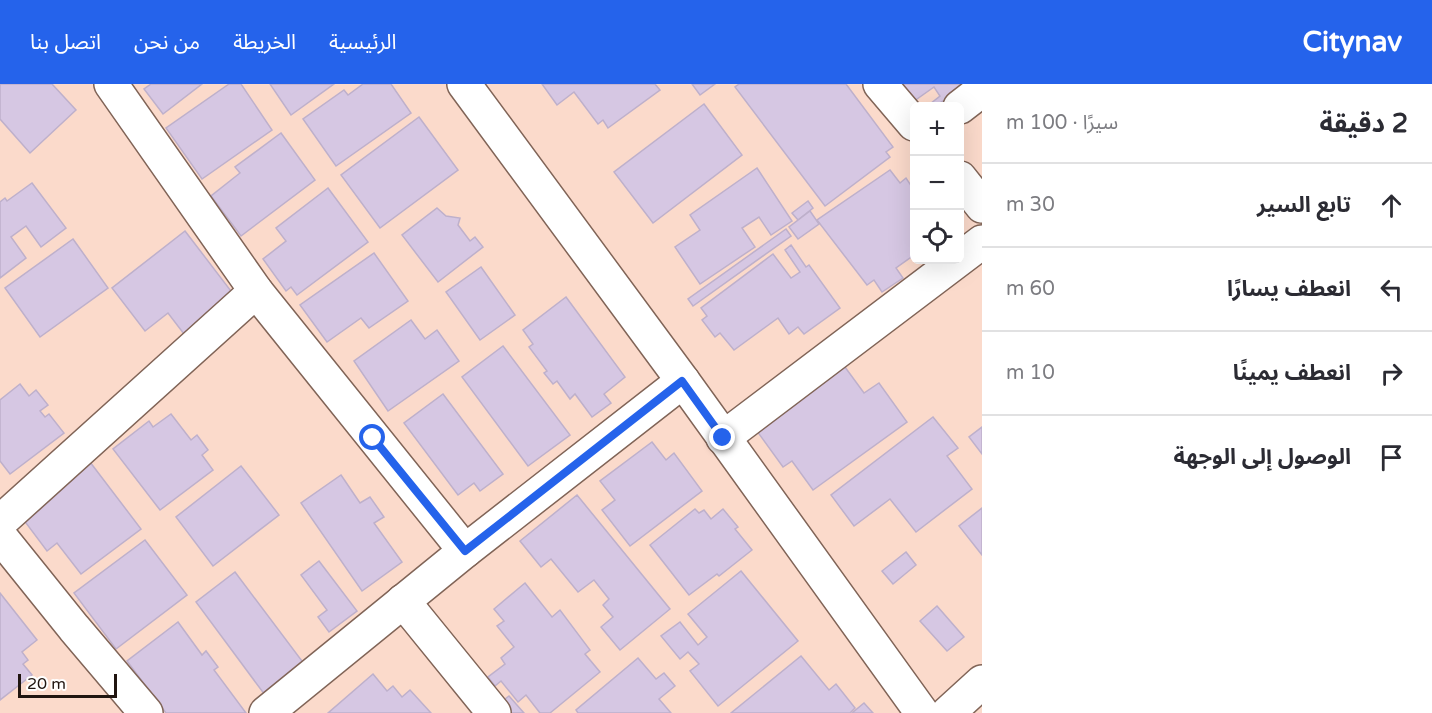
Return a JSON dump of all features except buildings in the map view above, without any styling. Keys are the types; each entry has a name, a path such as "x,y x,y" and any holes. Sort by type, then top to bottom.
{"street":[{"path":"111,84 256,291 465,551"},
{"path":"464,84 922,713"},
{"path":"880,84 910,118"},
{"path":"964,104 982,90"},
{"path":"964,183 982,206"},
{"path":"723,438 982,243"},
{"path":"0,522 256,291"},
{"path":"266,713 465,551 682,381"},
{"path":"0,536 146,713"},
{"path":"403,601 494,713"},
{"path":"948,713 982,681"}],"route":[{"path":"373,438 465,551 682,381 723,438"}]}
